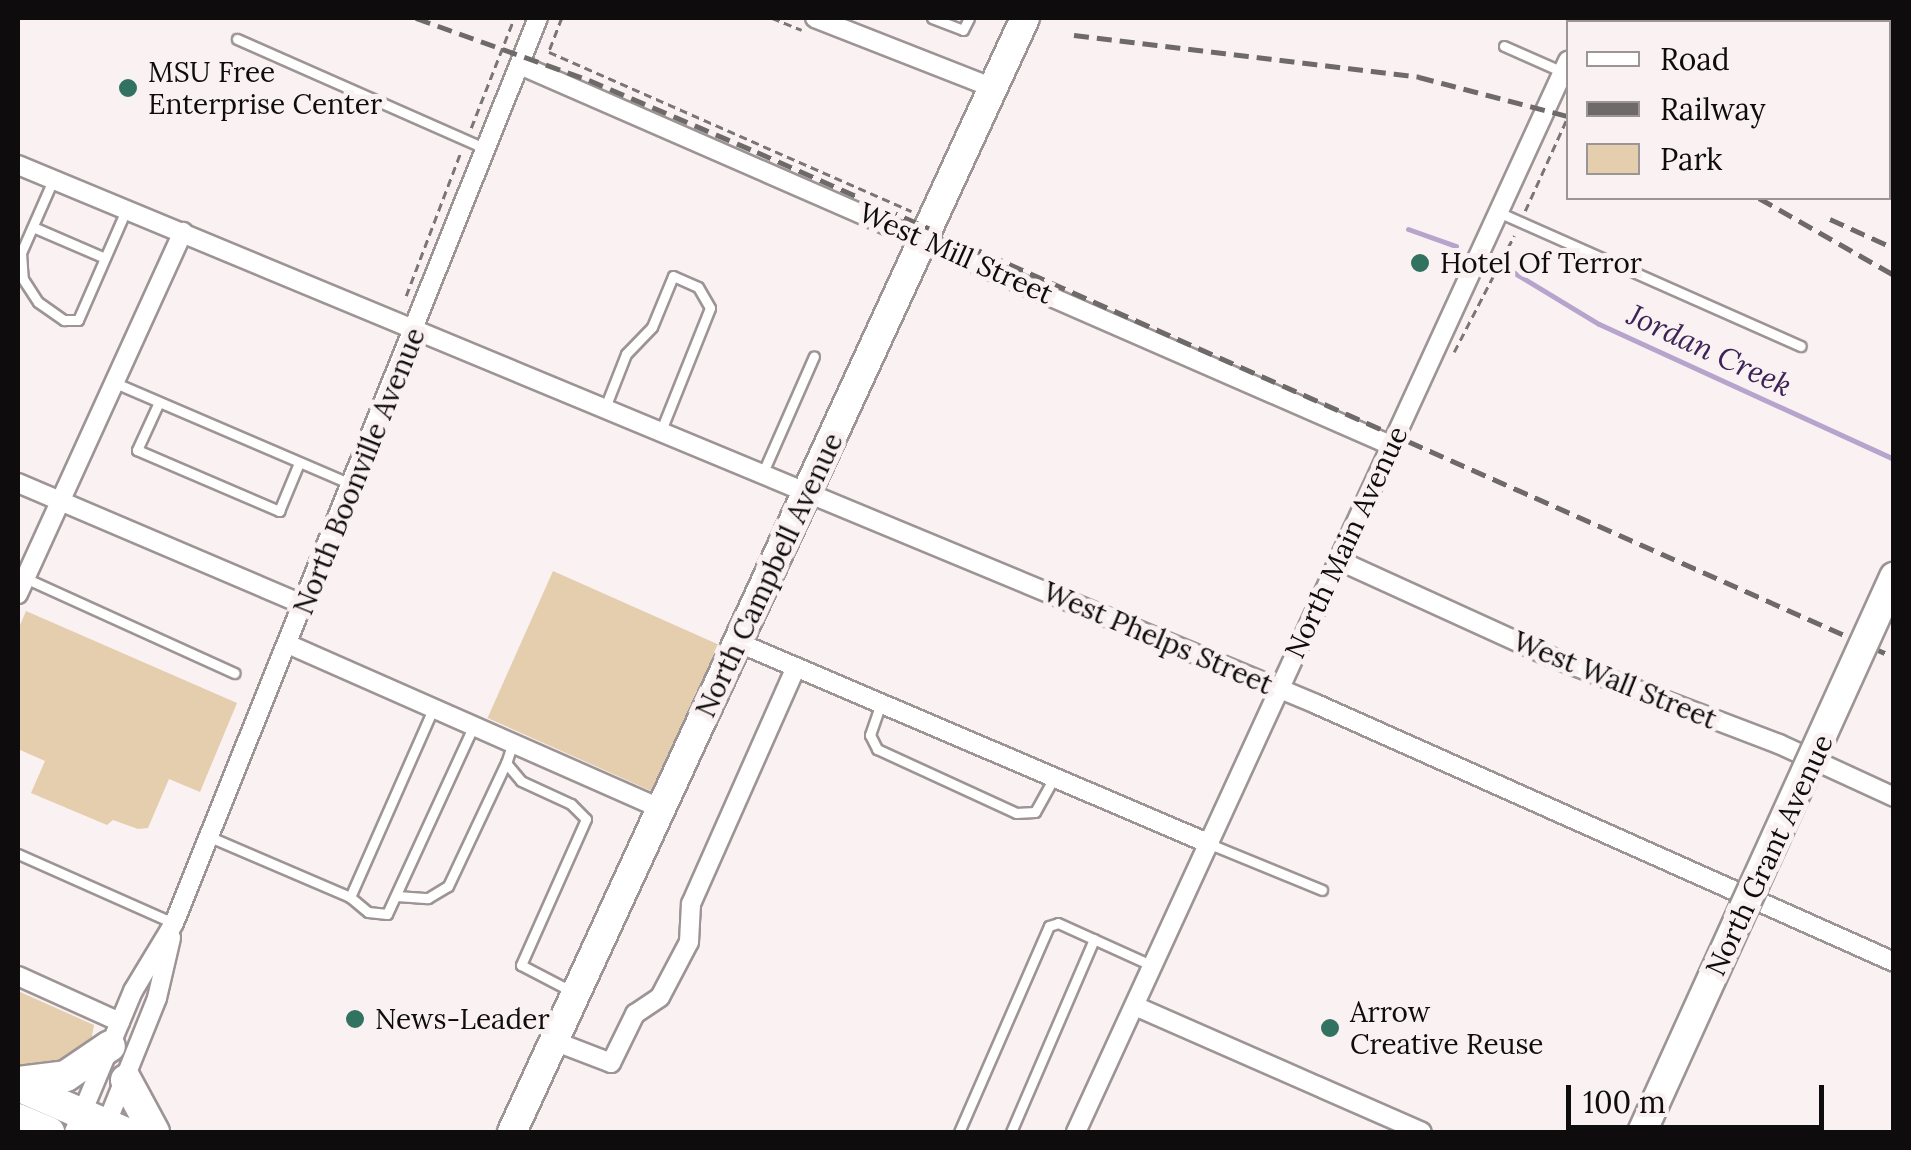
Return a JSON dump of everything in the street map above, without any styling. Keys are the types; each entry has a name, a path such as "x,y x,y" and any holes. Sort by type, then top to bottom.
{"main road":[{"name":"North Campbell Avenue","path":"512,1132 808,489 923,227 1026,18"},
{"name":"North Grant Avenue","path":"1642,1132 1894,577"},
{"path":"18,1084 66,1076 115,1034"},
{"path":"126,1080 154,1132"},
{"path":"18,1084 98,1127"},
{"path":"18,1118 49,1132"}],"street":[{"name":"North Boonville Avenue","path":"98,1127 115,1034 174,923 210,837 306,606 538,18"},
{"path":"816,18 994,88"},
{"name":"West Mill Street","path":"520,64 923,227 1390,445"},
{"name":"North Main Avenue","path":"1076,1132 1566,68"},
{"name":"West Phelps Street","path":"18,166 764,470 1279,689 1894,962"},
{"path":"21,586 182,232"},
{"path":"18,484 306,606"},
{"name":"West Wall Street","path":"1338,560 1551,657 1778,744 1894,797"},
{"path":"737,642 1210,844"},
{"path":"290,644 473,727 509,754 661,809"},
{"path":"554,1041 611,1063 635,1014 660,997 688,942 691,904 796,666"},
{"name":"North Boonville Avenue","path":"98,1127 126,1080 157,998 174,923"},
{"path":"18,976 115,1034"},
{"path":"1135,1006 1422,1132"}],"lane":[{"path":"932,18 962,30 969,18"},
{"path":"237,38 486,149"},
{"path":"1504,46 1566,68"},
{"path":"53,180 22,253 23,279 38,302 64,320 78,320 126,210"},
{"path":"1498,212 1801,346"},
{"path":"33,227 105,258"},
{"path":"606,404 626,354 652,327 673,276 698,287 710,308 662,428"},
{"path":"764,470 814,356"},
{"path":"114,382 354,486"},
{"path":"159,402 137,450 279,511 299,463"},
{"path":"21,586 234,674"},
{"path":"881,703 870,735 877,749 1016,813 1035,812 1054,778"},
{"path":"350,897 433,709"},
{"path":"210,837 350,897 368,912 387,914 473,727"},
{"path":"398,896 428,898 448,886 509,754"},
{"path":"509,754 521,782 572,804 586,820 521,964 576,993"},
{"path":"1210,844 1322,890"},
{"path":"18,854 174,923"},
{"path":"959,1132 1049,926 1058,923 1153,966"},
{"path":"1011,1132 1094,939"}],"path":[{"path":"405,306 514,18"},
{"path":"562,18 548,52 923,227"},
{"path":"1434,348 1457,352 1566,120"}],"green space":[{"path":"553,571 718,645 653,792 488,718"},
{"path":"26,611 237,703 200,792 169,779 148,828 138,829 113,820 107,825 31,793 45,761 18,749 18,630"},
{"path":"18,991 94,1025 91,1041 68,1066 18,1064"}],"waterway":[{"name":"Jordan Creek","path":"1408,229 1456,246"},
{"name":"Jordan Creek","path":"1513,272 1599,324 1894,459"}],"railway":[{"path":"416,18 589,80 757,152 1894,657"},
{"path":"1074,35 1419,77 1566,115"},
{"path":"1763,200 1894,275"},
{"path":"1830,219 1894,248"}],"place":[{"name":"MSU Free Enterprise Center","path":"128,88"},
{"name":"Hotel Of Terror","path":"1420,263"},
{"name":"News-Leader","path":"355,1019"},
{"name":"Arrow Creative Reuse","path":"1330,1028"}]}
